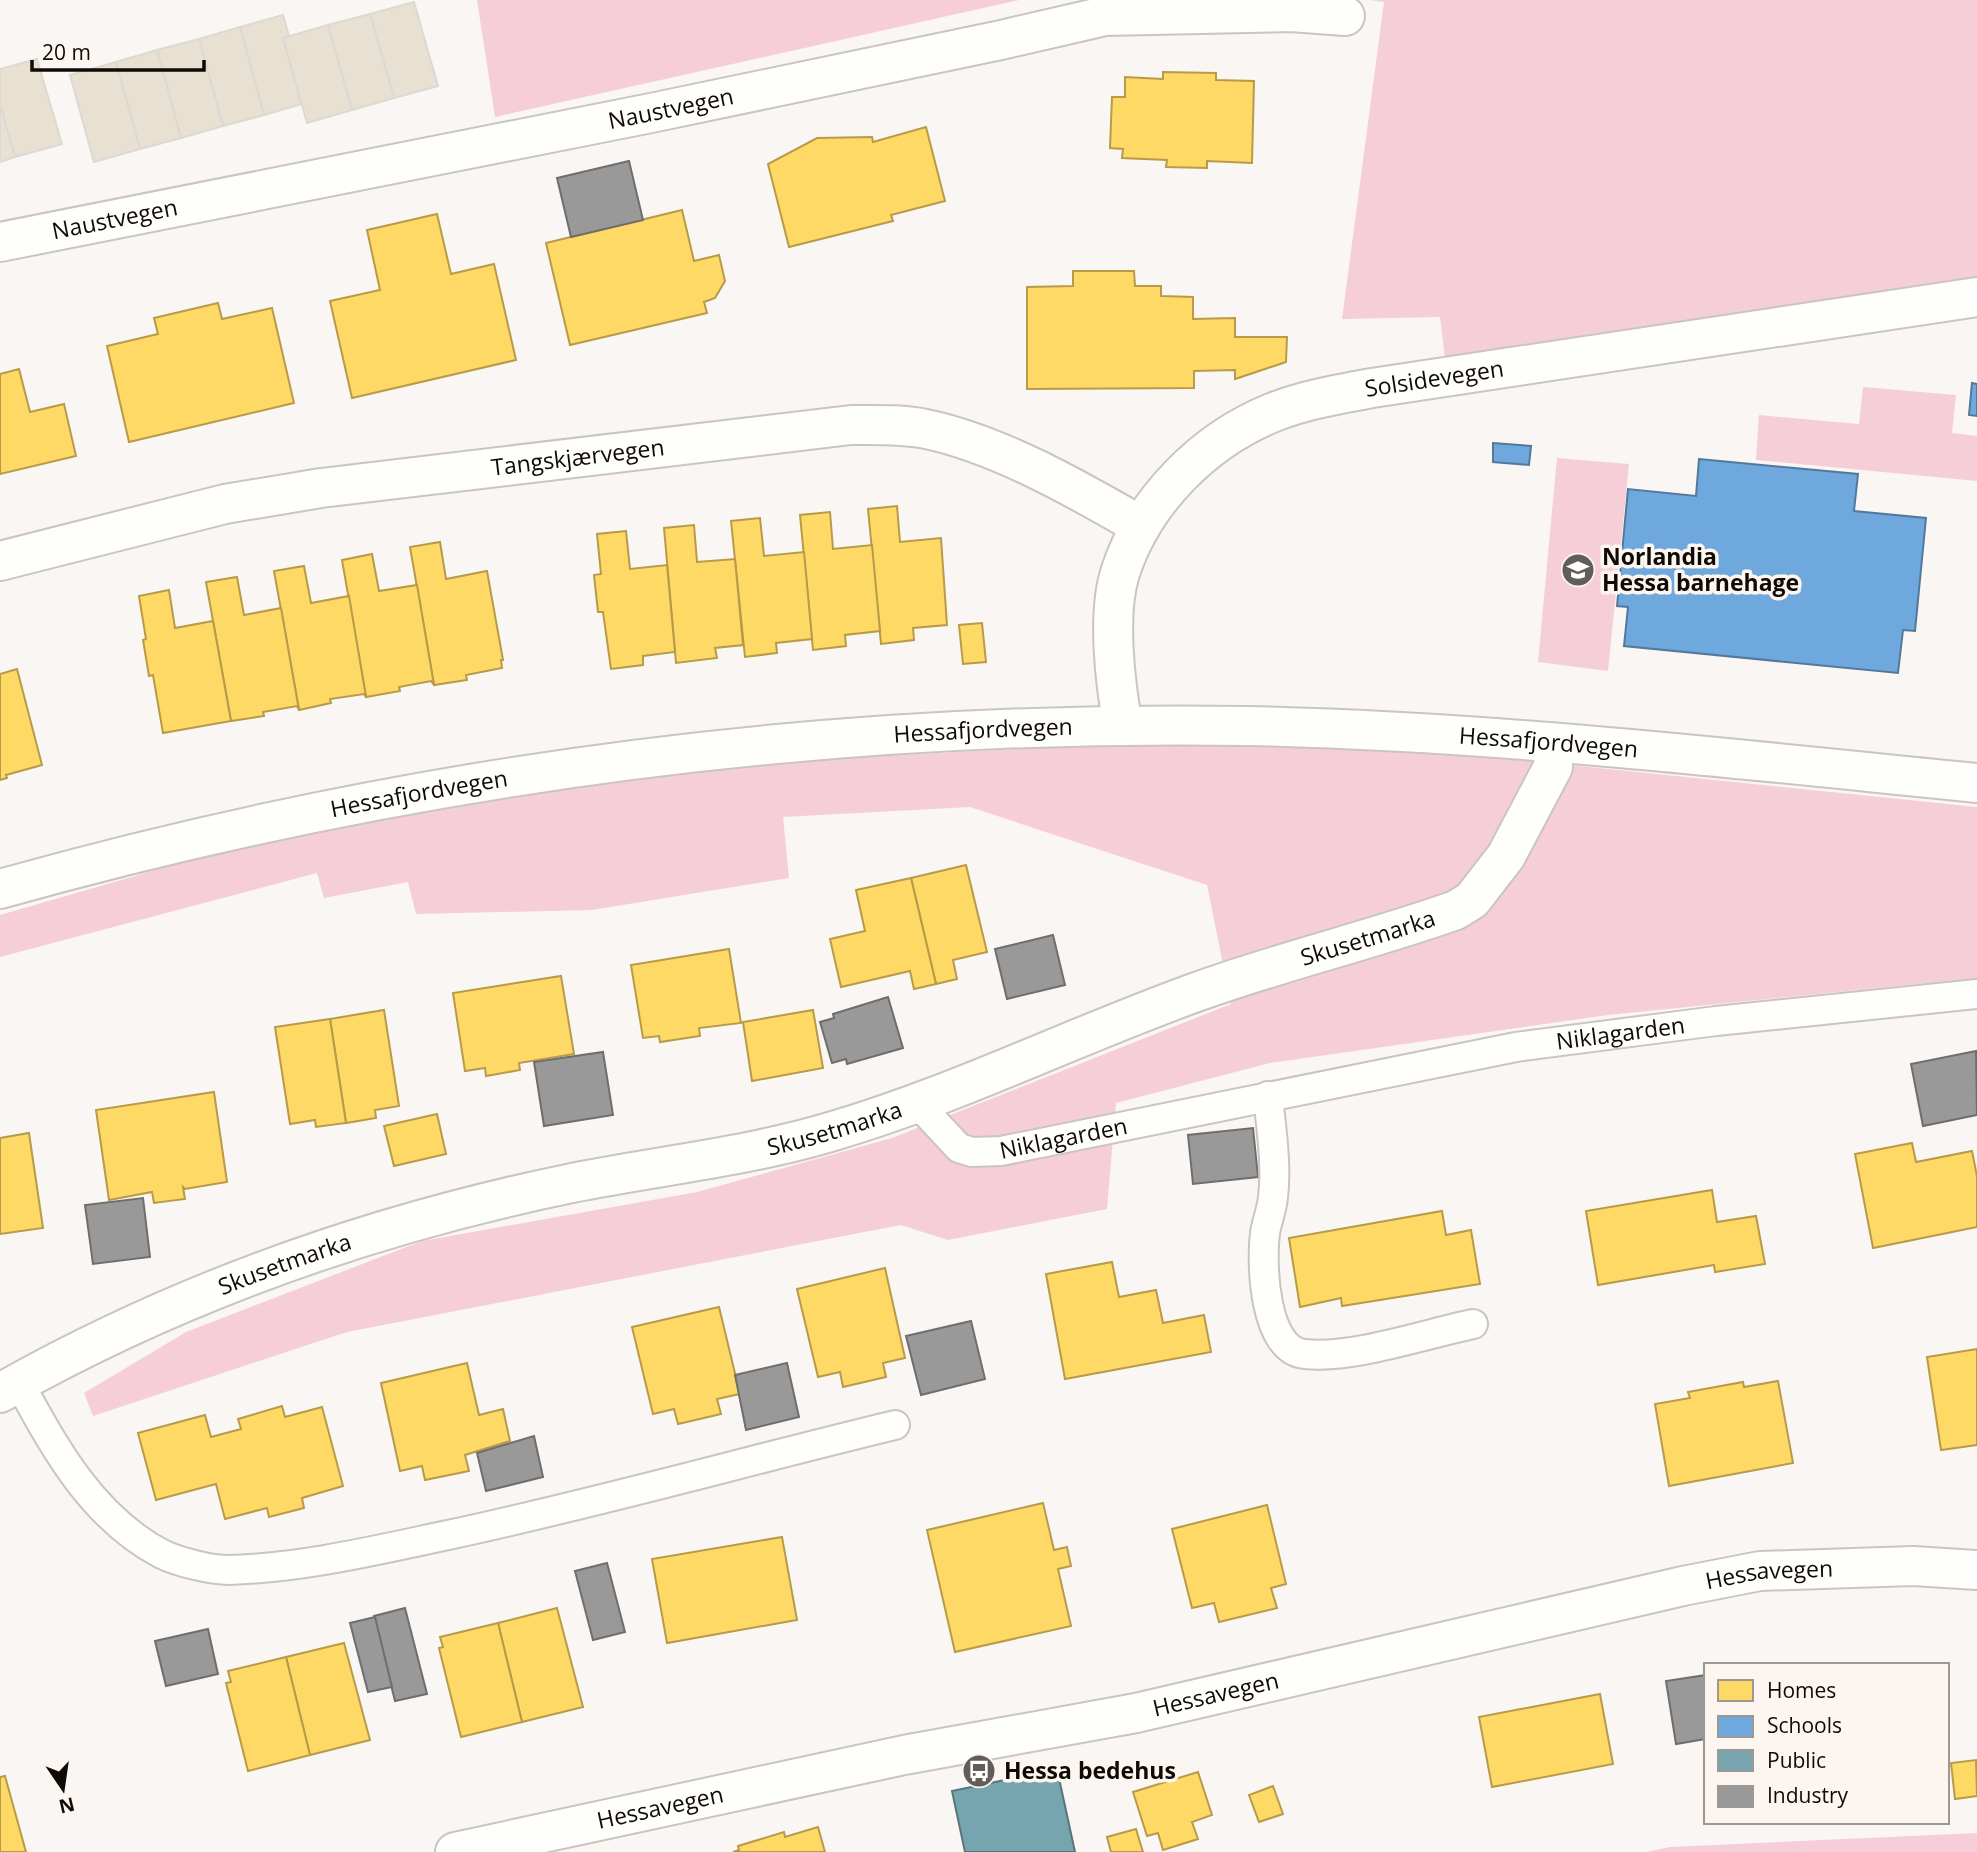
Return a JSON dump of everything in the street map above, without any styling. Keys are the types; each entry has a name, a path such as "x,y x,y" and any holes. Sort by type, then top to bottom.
{"street":[{"name":"Naustvegen","path":"0,242 664,111 1105,16 1291,12 1345,16"},
{"name":"Solsidevegen","path":"1123,726 1118,700 1114,616 1119,574 1141,526 1158,499 1190,466 1234,432 1273,412 1316,398 1977,297"},
{"name":"Tangskjærvegen","path":"0,561 239,501 321,488 851,425 924,428 960,438 1012,459 1141,526"},
{"name":"Hessafjordvegen","path":"0,889 115,857 277,818 521,775 677,753 814,740 1014,729 1252,726 1553,744 1977,783"},
{"name":"Skusetmarka","path":"9,1387 179,1304 275,1266 414,1220 570,1183 779,1145 917,1103 1192,994 1456,910 1472,900 1506,856 1553,766 1553,744"},
{"name":"Hessavegen","path":"455,1852 904,1755 1136,1713 1669,1589 1760,1571 1913,1566 1977,1570"}],"lane":[{"name":"Niklagarden","path":"917,1103 959,1147 972,1152 1069,1139 1516,1047 1716,1021 1977,994"},
{"path":"1268,1096 1273,1195 1264,1260 1268,1305 1282,1340 1293,1351 1305,1354 1344,1352 1472,1324"},
{"name":"Skusetmarka","path":"9,1387 71,1471 100,1504 134,1536 164,1555 226,1570 322,1559 570,1509 895,1425"}],"shaded area":[{"path":"477,0 1019,0 495,117"},
{"path":"1370,0 1977,0 1977,279 1445,359 1440,317 1342,319 1384,2"},
{"path":"1863,387 1956,395 1952,433 1977,436 1977,481 1756,460 1759,415 1859,424"},
{"path":"1557,458 1629,464 1608,671 1538,662"},
{"path":"1119,744 1424,750 1977,807 1977,978 1608,1015 1270,1063 1116,1103 1107,1209 948,1240 901,1225 347,1332 93,1416 84,1393 186,1332 422,1241 697,1192 892,1138 1231,1004 1207,885 970,807 783,817 789,878 592,910 416,914 408,882 324,898 317,873 0,957 0,915 301,828 678,766"},
{"path":"1977,1833 1977,1852 1647,1852 1670,1847"}],"building: Homes":[{"path":"1163,72 1216,73 1216,80 1254,81 1252,163 1207,161 1207,168 1166,167 1167,160 1122,158 1123,149 1110,148 1112,97 1125,97 1125,77 1163,79"},
{"path":"926,127 945,201 891,215 893,221 789,247 768,164 817,138 872,137 873,142"},
{"path":"682,210 694,261 719,255 725,281 715,298 704,302 707,313 570,345 546,243"},
{"path":"437,214 451,274 494,264 516,360 352,398 330,301 380,290 367,230"},
{"path":"1073,271 1134,271 1135,286 1161,286 1161,296 1193,297 1193,319 1235,318 1235,337 1287,337 1286,362 1235,379 1235,370 1194,371 1194,388 1027,389 1027,287 1073,286"},
{"path":"218,303 222,319 272,308 294,403 129,442 107,346 158,334 154,318"},
{"path":"19,369 30,412 64,404 76,456 0,474 0,374"},
{"path":"897,506 900,542 941,538 947,625 913,628 914,640 881,644 868,509"},
{"path":"830,512 833,549 872,545 880,631 845,635 846,646 813,650 800,515"},
{"path":"760,518 764,556 804,552 812,639 776,643 777,653 745,657 731,521"},
{"path":"694,525 697,562 735,559 743,645 715,648 717,658 676,663 664,528"},
{"path":"626,531 630,569 667,565 675,652 643,656 643,665 611,669 603,612 598,612 594,575 601,574 597,534"},
{"path":"440,542 446,579 487,571 503,660 502,668 466,675 467,680 434,685 410,547"},
{"path":"372,554 379,591 417,585 434,685 431,681 399,687 400,691 366,697 342,560"},
{"path":"304,566 311,603 349,596 366,697 364,694 330,699 331,703 299,710 274,571"},
{"path":"237,577 244,615 281,608 299,710 297,706 263,712 264,716 231,721 206,582"},
{"path":"169,590 175,628 213,621 231,721 163,733 153,675 149,676 139,596"},
{"path":"982,623 986,662 963,664 959,625"},
{"path":"17,669 42,765 6,775 7,778 0,780 0,674"},
{"path":"966,865 987,952 953,960 957,979 936,984 911,878"},
{"path":"911,878 936,984 914,989 910,971 841,987 830,939 865,931 856,890"},
{"path":"729,949 741,1023 699,1028 700,1036 660,1042 659,1036 643,1038 631,965"},
{"path":"561,976 574,1054 519,1063 520,1070 486,1076 485,1068 465,1071 453,993"},
{"path":"384,1010 399,1106 375,1110 376,1118 346,1123 330,1019"},
{"path":"813,1010 823,1068 752,1081 743,1022"},
{"path":"330,1019 346,1123 316,1127 315,1120 290,1124 275,1027"},
{"path":"214,1092 227,1182 185,1189 183,1187 185,1199 154,1203 152,1192 109,1200 96,1110"},
{"path":"437,1114 446,1154 394,1166 384,1126"},
{"path":"29,1133 43,1228 0,1234 0,1138"},
{"path":"1912,1143 1916,1162 1972,1151 1977,1176 1977,1227 1873,1248 1855,1154"},
{"path":"1712,1190 1717,1222 1756,1216 1765,1264 1715,1272 1714,1265 1598,1285 1586,1211"},
{"path":"1442,1211 1446,1235 1471,1230 1480,1284 1342,1306 1341,1298 1300,1307 1289,1238"},
{"path":"1112,1262 1119,1297 1156,1290 1163,1323 1204,1315 1211,1352 1065,1379 1046,1274"},
{"path":"885,1268 905,1358 883,1363 886,1377 843,1387 840,1372 818,1377 797,1289"},
{"path":"719,1307 740,1394 717,1399 721,1414 678,1424 674,1409 653,1414 632,1327"},
{"path":"1977,1349 1977,1445 1941,1450 1927,1357"},
{"path":"467,1363 479,1415 503,1409 510,1441 465,1455 469,1471 425,1480 422,1466 400,1471 381,1383"},
{"path":"1778,1381 1793,1463 1669,1486 1655,1404 1690,1398 1688,1392 1743,1382 1744,1387"},
{"path":"282,1406 285,1417 322,1407 343,1486 302,1498 304,1508 269,1517 267,1508 225,1519 216,1484 156,1500 138,1433 205,1415 211,1437 241,1429 238,1419"},
{"path":"1043,1503 1054,1550 1067,1547 1071,1566 1058,1569 1071,1626 955,1652 927,1530"},
{"path":"1267,1505 1286,1584 1271,1588 1277,1608 1219,1622 1214,1603 1192,1608 1172,1529"},
{"path":"782,1537 797,1620 667,1643 652,1559"},
{"path":"557,1608 583,1707 522,1722 498,1623"},
{"path":"498,1623 522,1722 461,1737 439,1648 443,1647 440,1637"},
{"path":"344,1643 370,1740 310,1755 286,1657"},
{"path":"286,1657 310,1755 248,1771 226,1683 231,1682 228,1671"},
{"path":"1600,1694 1613,1764 1492,1787 1479,1717"},
{"path":"1976,1760 1977,1796 1955,1799 1951,1763"},
{"path":"1198,1772 1212,1815 1192,1822 1198,1839 1163,1850 1158,1833 1147,1836 1133,1792"},
{"path":"5,1776 26,1852 0,1852 0,1777"},
{"path":"1273,1786 1283,1814 1259,1822 1249,1795"},
{"path":"818,1827 825,1852 733,1852 739,1850 738,1846 784,1832 785,1837"},
{"path":"1136,1829 1143,1852 1111,1852 1107,1837"}],"building: Schools":[{"path":"1972,383 1977,384 1977,416 1969,415"},
{"path":"1493,443 1531,446 1529,465 1493,462"},
{"path":"1699,459 1858,474 1854,511 1926,518 1915,631 1903,630 1898,673 1624,646 1628,607 1617,606 1628,489 1696,496"}],"building: Public":[{"path":"1057,1769 1075,1852 965,1852 952,1791"}],"building: Industry":[{"path":"629,161 643,220 571,237 557,178"},
{"path":"1053,935 1065,985 1007,999 995,949"},
{"path":"888,997 903,1048 847,1064 846,1059 832,1063 820,1022 834,1018 833,1014"},
{"path":"1976,1051 1977,1115 1923,1126 1911,1064"},
{"path":"603,1052 613,1115 544,1126 534,1062"},
{"path":"1253,1128 1258,1177 1193,1184 1188,1135"},
{"path":"143,1198 150,1257 93,1264 85,1205"},
{"path":"971,1321 985,1379 921,1395 906,1336"},
{"path":"787,1363 799,1417 746,1430 735,1375"},
{"path":"534,1436 543,1477 486,1491 477,1453"},
{"path":"607,1563 625,1632 593,1640 575,1571"},
{"path":"405,1608 427,1694 395,1701 374,1616"},
{"path":"375,1617 392,1687 368,1692 350,1623"},
{"path":"208,1629 218,1674 166,1686 155,1641"},
{"path":"1704,1675 1704,1739 1676,1744 1666,1681"}],"building: Other":[{"path":"414,2 438,86 394,98 370,14"},
{"path":"370,14 394,98 352,110 328,25"},
{"path":"283,15 289,36 283,38 302,104 264,115 240,27"},
{"path":"328,25 352,110 307,123 283,38"},
{"path":"240,27 264,115 223,126 199,39"},
{"path":"199,39 223,126 181,138 157,50"},
{"path":"157,50 181,138 140,149 116,62"},
{"path":"37,59 62,144 15,157 0,105 0,69"},
{"path":"116,62 140,149 94,162 70,75"},
{"path":"0,105 15,157 0,162"}],"place":[{"name":"Norlandia Hessa barnehage","path":"1578,570"},
{"name":"Hessa bedehus","path":"979,1771"}]}
